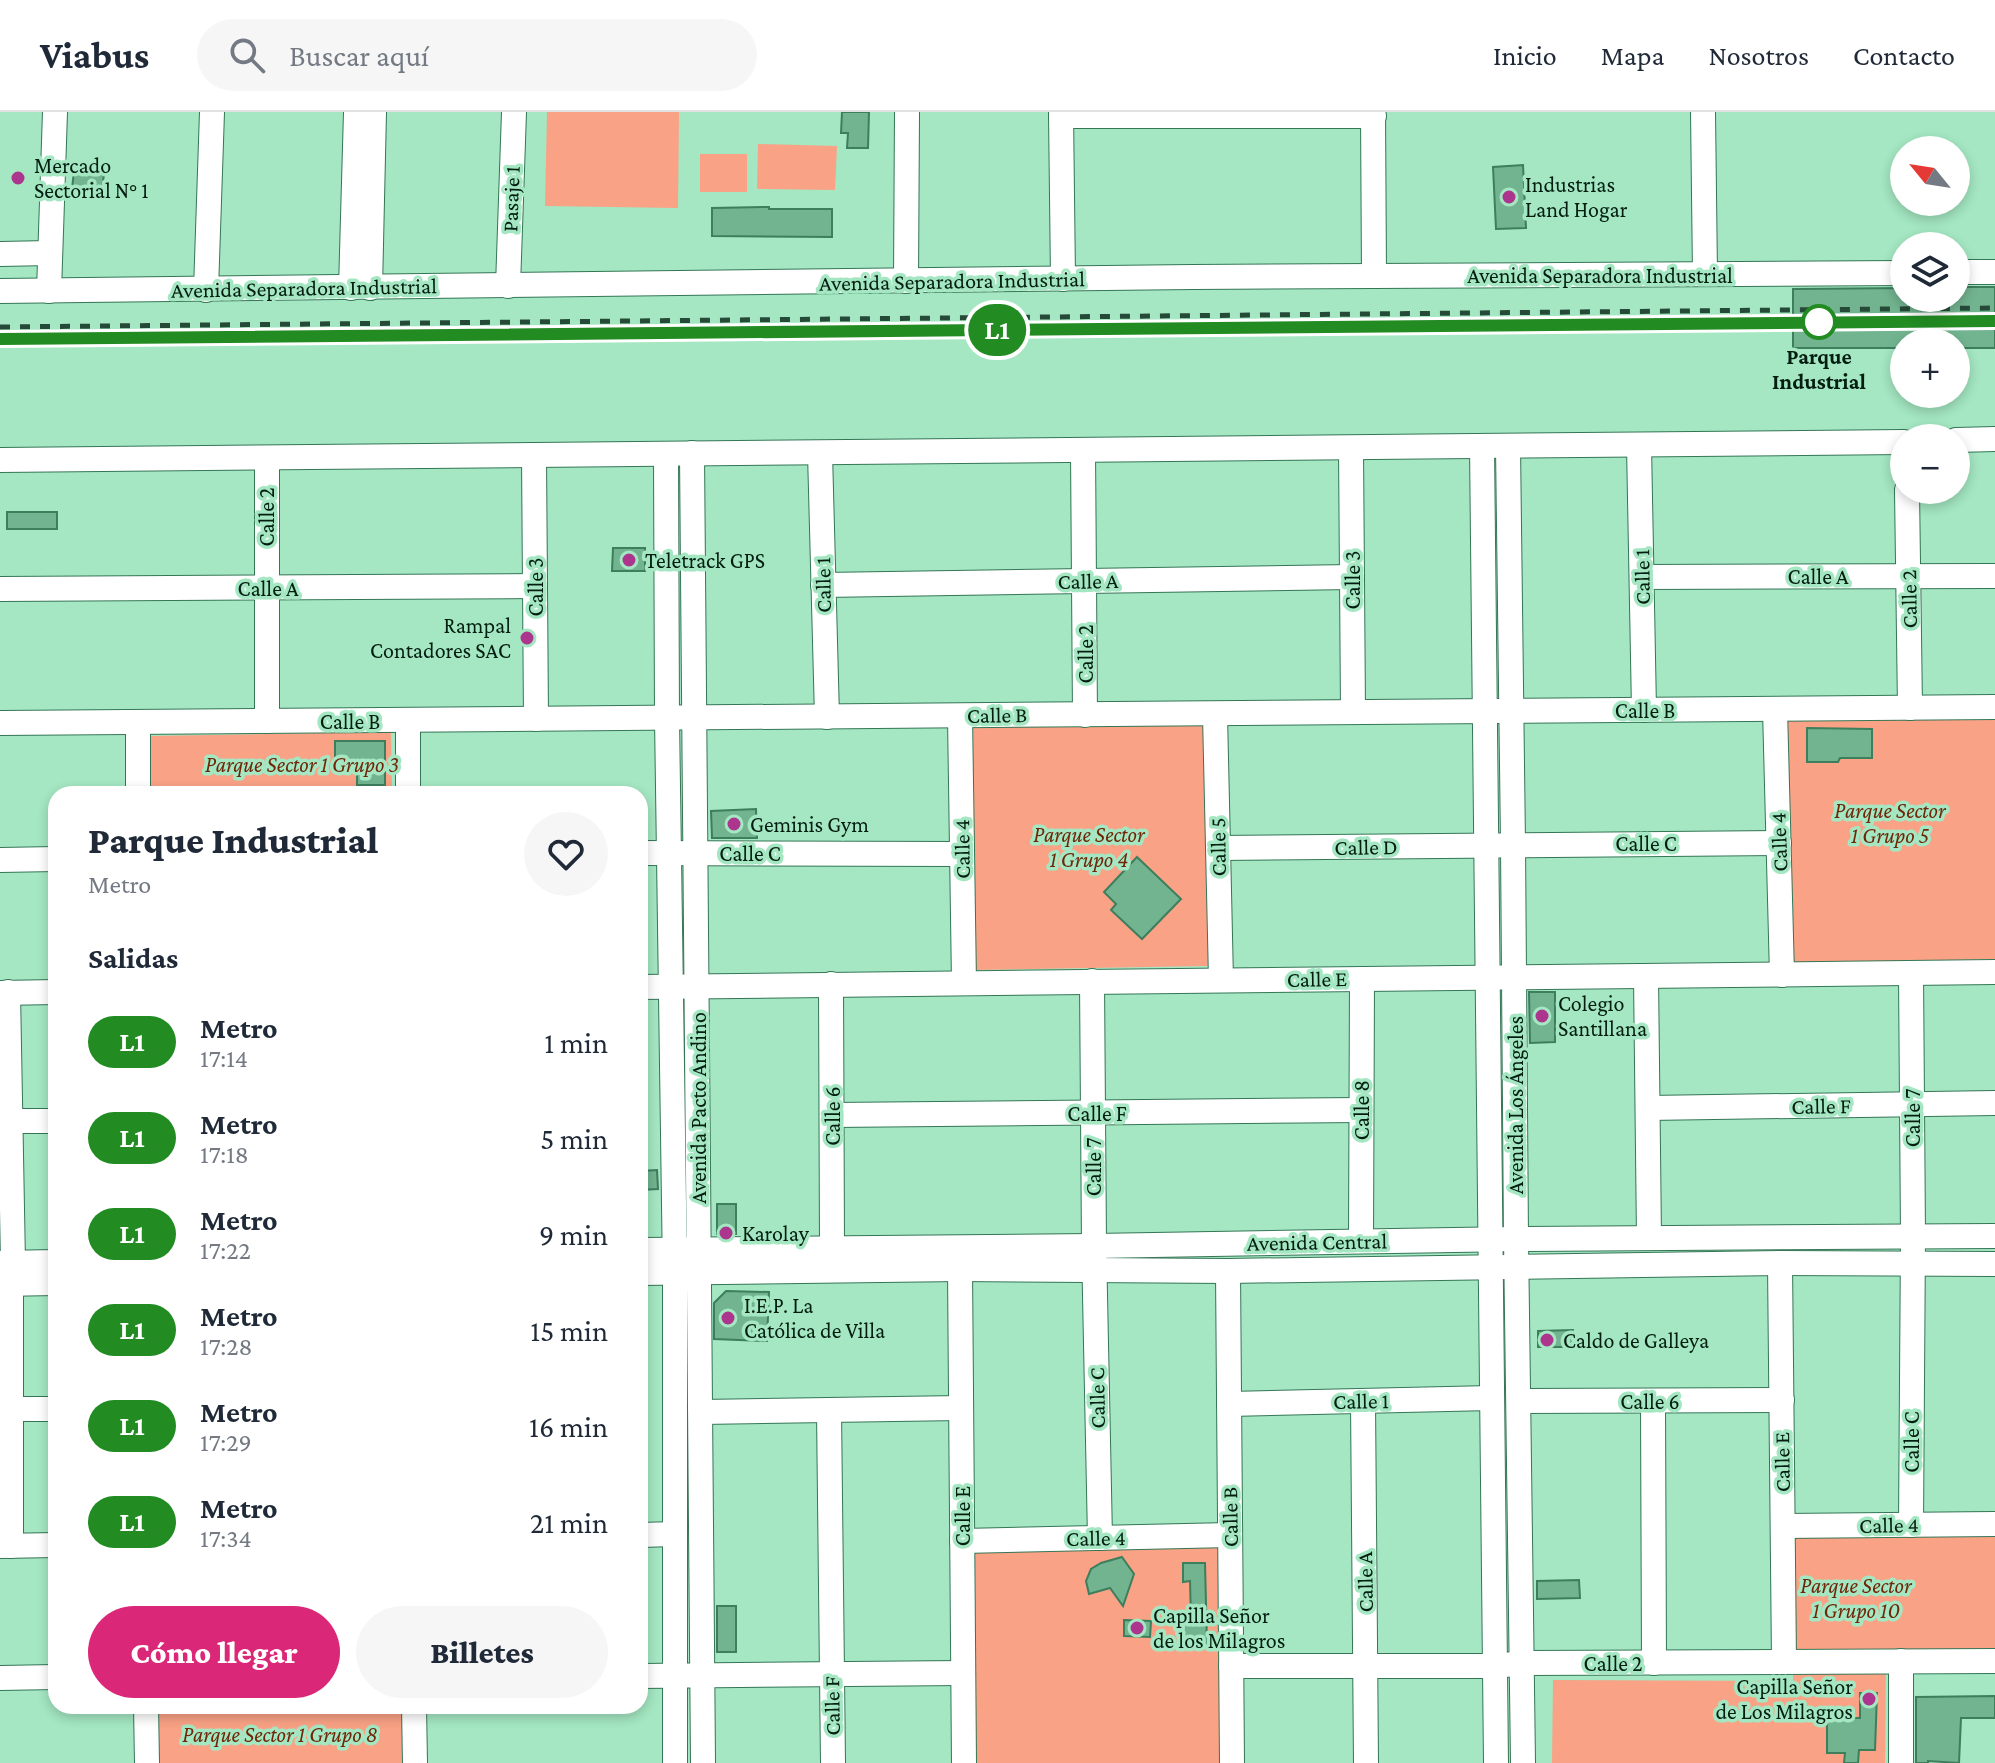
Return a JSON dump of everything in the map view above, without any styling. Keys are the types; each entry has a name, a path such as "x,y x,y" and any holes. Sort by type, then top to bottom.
{"street":[{"path":"49,291 55,112"},
{"path":"206,290 212,112"},
{"name":"Pasaje 1","path":"508,286 514,112"},
{"path":"906,281 907,112"},
{"path":"1703,112 1705,274"},
{"path":"1063,279 1061,114 1374,114 1374,276"},
{"path":"360,288 365,121"},
{"path":"0,254 50,253"},
{"path":"1970,272 1995,272"},
{"name":"Avenida Separadora Industrial","path":"0,291 1193,277 1890,273"},
{"path":"1970,440 1995,439"},
{"path":"0,460 1890,442"},
{"name":"Calle 1","path":"1639,445 1644,710"},
{"name":"Avenida Los Ángeles","path":"1482,446 1496,1763"},
{"name":"Avenida Los Ángeles","path":"1508,446 1523,1763"},
{"name":"Calle 3","path":"1351,448 1353,712"},
{"name":"Calle 2","path":"1083,450 1085,715"},
{"name":"Avenida Pacto Andino","path":"692,453 695,718 671,986 675,1534 689,1676 703,1763"},
{"name":"Calle 1","path":"820,453 827,717"},
{"name":"Avenida Pacto Andino","path":"666,454 667,718 697,985 700,1261 701,1412 689,1676 675,1763"},
{"name":"Calle 3","path":"534,455 536,719"},
{"name":"Calle 2","path":"267,458 267,721"},
{"name":"Calle 2","path":"1907,504 1910,708"},
{"name":"Calle A","path":"1642,577 1995,576"},
{"name":"Calle A","path":"823,585 1352,577"},
{"name":"Calle A","path":"0,589 535,586"},
{"name":"Calle B","path":"0,723 1995,707"},
{"name":"Calle 4","path":"1775,709 1782,975"},
{"name":"Calle 5","path":"1215,714 1221,980"},
{"name":"Calle 4","path":"960,716 964,983"},
{"path":"408,720 408,786"},
{"path":"138,722 138,786"},
{"name":"Calle C","path":"1513,844 1779,843"},
{"name":"Calle D","path":"1218,848 1513,844"},
{"path":"648,853 682,853"},
{"name":"Calle C","path":"682,853 962,854"},
{"path":"0,860 48,859"},
{"name":"Calle E","path":"648,987 1995,972"},
{"name":"Calle 7","path":"1911,973 1911,1263"},
{"path":"1646,976 1649,1238"},
{"name":"Calle 8","path":"1361,1241 1362,979"},
{"name":"Calle 7","path":"1092,981 1094,1257"},
{"name":"Calle 6","path":"831,984 832,1248"},
{"path":"48,992 4,992 10,1121 6,1273 10,1409 6,1546 48,1545"},
{"name":"Calle F","path":"1648,1108 1995,1103"},
{"name":"Calle F","path":"832,1115 1361,1110"},
{"path":"10,1121 48,1121"},
{"name":"Avenida Central","path":"648,1253 675,1261 960,1269 1094,1257 1361,1241 1995,1236"},
{"name":"Avenida Central","path":"700,1261 832,1248 1094,1257 1228,1271 1780,1263 1995,1264"},
{"name":"Calle C","path":"1094,1257 1100,1538"},
{"name":"Avenida Central","path":"648,1270 675,1261"},
{"name":"Calle E","path":"1780,1263 1784,1662"},
{"name":"Calle C","path":"1911,1263 1911,1525"},
{"path":"6,1273 48,1264"},
{"name":"Calle E","path":"960,1269 964,1763"},
{"name":"Calle B","path":"1228,1271 1232,1763"},
{"path":"6,1273 48,1281"},
{"name":"Calle 1","path":"1229,1404 1492,1398"},
{"name":"Calle 6","path":"1519,1401 1782,1400"},
{"name":"Calle A","path":"1363,1401 1366,1763"},
{"path":"1653,1401 1654,1663"},
{"path":"701,1412 961,1408"},
{"path":"10,1409 48,1409"},
{"name":"Calle F","path":"829,1410 833,1763"},
{"name":"Calle 4","path":"1783,1526 1995,1524"},
{"path":"648,1535 675,1534"},
{"name":"Calle 4","path":"962,1541 1230,1535"},
{"path":"1901,1661 1901,1763"},
{"name":"Calle 2","path":"1231,1666 1995,1661"},
{"path":"648,1676 963,1673"},
{"path":"0,1678 48,1677"},
{"path":"146,1714 147,1763"},
{"path":"414,1714 415,1763"}],"green space":[{"path":"547,112 679,112 678,208 545,206"},
{"path":"758,144 837,146 835,190 757,189"},
{"path":"700,154 747,154 747,192 700,192"},
{"name":"Parque Sector 1 Grupo 5","path":"1995,715 1995,959 1789,964 1784,721"},
{"name":"Parque Sector 1 Grupo 4","path":"1206,723 1208,966 973,970 971,727"},
{"name":"Parque Sector 1 Grupo 3","path":"391,732 392,786 150,786 149,736"},
{"name":"Parque Sector 1 Grupo 10","path":"1995,1534 1995,1651 1886,1652 1885,1763 1552,1763 1553,1680 1793,1681 1795,1536"},
{"path":"1220,1542 1224,1763 976,1763 972,1547"},
{"name":"Parque Sector 1 Grupo 8","path":"155,1714 404,1714 404,1763 155,1763"}],"building":[{"path":"842,112 869,112 868,148 847,148 848,133 841,133"},
{"name":"Industrias Land Hogar","path":"1523,165 1526,228 1496,229 1493,167"},
{"path":"74,172 104,175 100,200 71,196"},
{"path":"712,208 832,209 832,237 712,236"},
{"path":"1970,287 1995,287 1995,348 1970,348 1970,328 1890,328 1890,348 1793,348 1793,289 1890,288 1890,312 1970,312"},
{"path":"7,512 57,512 57,529 7,529"},
{"name":"Teletrack GPS","path":"613,548 645,548 645,571 612,571"},
{"path":"1807,728 1872,729 1872,758 1807,762"},
{"path":"335,741 385,741 385,785 357,785 357,764 335,764"},
{"name":"Geminis Gym","path":"756,809 757,838 712,838 711,811"},
{"path":"1137,857 1181,899 1142,939 1111,910 1116,904 1104,892"},
{"name":"Colegio Santillana","path":"1529,992 1555,992 1555,1042 1530,1043"},
{"path":"657,1170 658,1189 648,1190 648,1171"},
{"path":"717,1204 736,1204 736,1234 717,1234"},
{"path":"726,1291 769,1292 767,1341 714,1339 714,1303"},
{"path":"1573,1330 1573,1347 1538,1347 1538,1331"},
{"path":"1122,1557 1134,1574 1123,1606 1110,1588 1089,1594 1086,1581 1091,1569"},
{"path":"1183,1563 1205,1563 1207,1645 1179,1645 1179,1620 1191,1620 1190,1581 1183,1582"},
{"path":"1579,1580 1580,1598 1537,1599 1537,1581"},
{"path":"717,1606 736,1606 736,1652 717,1652"},
{"name":"Capilla Señor de los Milagros","path":"1124,1620 1151,1621 1150,1637 1124,1636"},
{"path":"1860,1693 1877,1693 1875,1750 1859,1750 1858,1763 1844,1763 1845,1753 1827,1753 1827,1718 1860,1718"},
{"path":"1995,1696 1995,1718 1961,1718 1959,1763 1916,1763 1916,1697"}],"railway":[{"path":"0,327 1995,308"},
{"path":"0,339 1995,321"}],"metro line":[{"name":"L1","path":"0,339 1995,321"}],"place":[{"name":"Mercado Sectorial N° 1","path":"18,178"},
{"name":"Industrias Land Hogar","path":"1509,197"},
{"name":"Parque Industrial","path":"1819,322"},
{"name":"Teletrack GPS","path":"629,560"},
{"name":"Rampal Contadores SAC","path":"527,638"},
{"name":"Geminis Gym","path":"734,824"},
{"name":"Colegio Santillana","path":"1542,1016"},
{"name":"Karolay","path":"726,1233"},
{"name":"I.E.P. La Católica de Villa","path":"728,1318"},
{"name":"Caldo de Galleya","path":"1547,1340"},
{"name":"Capilla Señor de los Milagros","path":"1137,1628"},
{"name":"Capilla Señor de Los Milagros","path":"1869,1699"}]}
